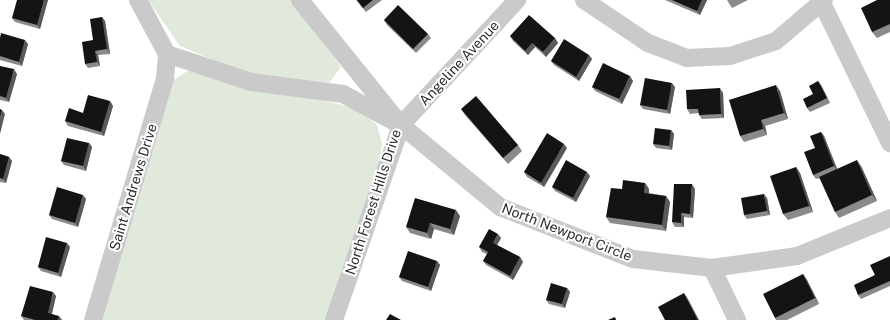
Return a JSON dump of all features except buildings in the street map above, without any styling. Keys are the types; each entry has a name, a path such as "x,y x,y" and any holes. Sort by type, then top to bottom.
{"street":[{"path":"138,0 167,54"},
{"name":"North Newport Circle","path":"300,0 401,125 500,207 633,259 712,268 797,256 890,218"},
{"name":"Angeline Avenue","path":"401,125 517,0"},
{"path":"584,0 648,43 687,58 730,56 776,41 823,2 890,143"},
{"name":"North Forest Hills Drive","path":"167,54 251,82 343,94 401,125 334,320"},
{"name":"Saint Andrews Drive","path":"93,320 165,79 167,54"},
{"path":"712,268 737,320"}],"shaded area":[{"path":"148,0 295,0 341,67 329,83 264,76 232,68 180,46"},
{"path":"191,69 357,109 377,125 382,144 380,159 325,320 101,320 170,82"}]}
